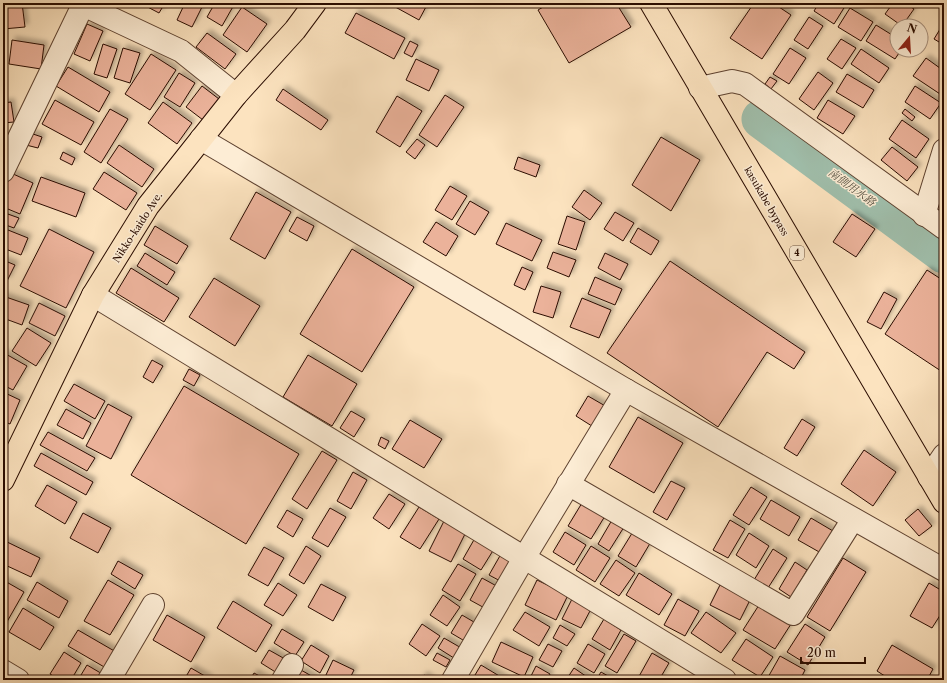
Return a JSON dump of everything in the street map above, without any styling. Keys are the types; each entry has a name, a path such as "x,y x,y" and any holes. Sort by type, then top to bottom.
{"main road":[{"name":"Nikko-kaido Ave.","path":"3,480 93,296 148,206 236,95 295,30 315,3"},
{"name":"kasukabe bypass","path":"651,3 944,502"}],"street":[{"path":"3,171 82,4 181,51 236,95"},
{"path":"700,88 732,81 745,84 944,228"},
{"path":"201,139 626,390 944,570"},
{"path":"924,215 944,150"},
{"path":"93,296 724,680"},
{"path":"453,680 568,484 626,390"},
{"path":"929,477 944,455"},
{"path":"568,484 793,614 853,519"},
{"path":"109,680 153,605"},
{"path":"3,671 18,680"}],"building":[{"path":"3,3 22,3 25,27 3,29"},
{"path":"140,3 165,3 159,13"},
{"path":"185,3 204,3 192,27 177,20"},
{"path":"215,3 235,3 222,26 207,17"},
{"path":"388,3 428,3 419,20"},
{"path":"550,3 616,3 631,27 569,63 538,10"},
{"path":"754,3 773,3 791,15 762,59 730,38"},
{"path":"819,3 847,3 834,24 814,11"},
{"path":"893,3 905,3 914,9 908,18 891,18 885,14"},
{"path":"242,7 267,24 247,52 223,35"},
{"path":"850,8 873,22 861,41 838,27"},
{"path":"356,13 405,38 394,59 345,33"},
{"path":"809,17 823,26 808,49 794,40"},
{"path":"87,24 103,31 90,61 74,54"},
{"path":"876,25 889,33 889,55 866,41"},
{"path":"942,26 944,27 944,45 934,39"},
{"path":"207,33 236,54 225,69 196,47"},
{"path":"841,39 856,48 842,69 827,59"},
{"path":"12,40 44,45 41,69 9,64"},
{"path":"410,41 418,45 412,57 404,53"},
{"path":"103,44 117,49 107,78 94,74"},
{"path":"123,48 140,53 130,83 114,78"},
{"path":"790,48 806,58 789,84 773,74"},
{"path":"861,49 889,68 879,83 851,64"},
{"path":"151,54 176,70 150,110 125,94"},
{"path":"926,58 944,71 944,88 940,94 913,76"},
{"path":"416,59 439,70 429,91 406,80"},
{"path":"68,67 110,92 99,112 56,86"},
{"path":"818,72 833,83 814,110 799,99"},
{"path":"179,73 195,83 180,107 164,97"},
{"path":"847,74 874,90 863,108 836,92"},
{"path":"770,77 777,81 771,89 765,84"},
{"path":"202,86 219,99 203,120 186,107"},
{"path":"915,86 941,103 930,119 905,102"},
{"path":"283,89 328,120 321,130 276,100"},
{"path":"445,95 464,107 437,147 419,135"},
{"path":"397,96 422,111 400,147 376,132"},
{"path":"55,100 94,122 81,145 42,124"},
{"path":"828,100 855,116 843,134 817,118"},
{"path":"11,102 14,122 3,123 3,103"},
{"path":"163,102 192,123 177,144 148,123"},
{"path":"110,109 128,119 101,163 84,152"},
{"path":"905,109 915,117 912,121 902,113"},
{"path":"902,120 929,139 916,158 889,139"},
{"path":"30,133 42,137 38,148 26,145"},
{"path":"661,137 700,160 671,211 632,185"},
{"path":"417,139 425,145 415,159 406,152"},
{"path":"119,145 154,169 142,187 107,163"},
{"path":"892,147 918,167 907,181 881,160"},
{"path":"63,152 75,158 72,165 60,159"},
{"path":"518,157 540,165 536,177 514,169"},
{"path":"104,172 137,193 126,210 93,189"},
{"path":"11,173 33,183 20,214 3,207 3,192"},
{"path":"41,177 85,193 76,217 32,201"},
{"path":"944,184 944,201 936,197"},
{"path":"450,186 467,196 452,220 435,210"},
{"path":"584,190 602,203 590,220 572,207"},
{"path":"256,192 291,212 265,259 230,239"},
{"path":"470,201 489,212 475,235 456,224"},
{"path":"615,212 634,223 623,241 604,229"},
{"path":"5,213 19,218 14,228 3,224"},
{"path":"852,214 875,229 856,257 833,242"},
{"path":"567,216 585,222 576,250 558,244"},
{"path":"297,217 314,226 307,241 289,231"},
{"path":"436,222 458,236 446,256 423,242"},
{"path":"506,223 542,240 532,261 496,244"},
{"path":"155,226 188,246 177,264 144,245"},
{"path":"3,228 28,238 21,255 3,248"},
{"path":"638,228 659,241 651,255 630,242"},
{"path":"49,229 94,252 66,308 20,286"},
{"path":"352,249 414,287 362,372 300,334"},
{"path":"553,252 576,260 569,277 547,268"},
{"path":"145,253 175,272 167,285 137,266"},
{"path":"605,253 628,264 620,280 598,268"},
{"path":"3,260 15,265 7,281 3,279"},
{"path":"670,261 805,352 794,369 767,352 718,427 607,353"},
{"path":"522,267 533,272 525,290 514,285"},
{"path":"131,268 179,298 164,322 116,293"},
{"path":"927,270 944,281 944,373 885,334"},
{"path":"595,277 622,289 615,305 588,294"},
{"path":"214,278 260,306 235,346 189,317"},
{"path":"541,286 561,292 553,318 533,312"},
{"path":"884,292 897,299 881,329 867,322"},
{"path":"3,296 29,305 22,325 3,318"},
{"path":"582,298 611,310 599,338 570,327"},
{"path":"39,303 65,316 55,336 29,323"},
{"path":"27,328 51,343 36,366 12,351"},
{"path":"4,353 27,366 13,390 3,385"},
{"path":"308,355 357,384 332,426 283,397"},
{"path":"152,360 163,366 153,383 143,377"},
{"path":"189,369 200,375 194,386 183,380"},
{"path":"74,384 105,401 95,419 64,401"},
{"path":"184,386 299,454 246,544 131,475"},
{"path":"3,392 20,400 10,424 3,421"},
{"path":"588,396 607,407 595,428 576,416"},
{"path":"108,404 132,417 111,459 86,446"},
{"path":"66,409 91,423 83,439 57,425"},
{"path":"351,411 365,419 354,437 340,428"},
{"path":"638,417 683,443 654,493 609,467"},
{"path":"802,419 815,427 797,456 784,448"},
{"path":"410,420 442,439 424,468 392,449"},
{"path":"48,432 95,458 87,471 40,445"},
{"path":"381,437 389,441 385,449 378,445"},
{"path":"864,450 896,472 873,506 841,484"},
{"path":"322,451 337,460 307,509 292,499"},
{"path":"41,453 93,482 86,495 34,466"},
{"path":"353,472 367,480 351,509 337,501"},
{"path":"671,481 685,488 667,520 653,512"},
{"path":"47,485 77,502 65,524 35,506"},
{"path":"751,487 767,497 749,525 733,515"},
{"path":"389,494 405,504 389,529 373,518"},
{"path":"585,498 608,511 591,539 568,526"},
{"path":"771,500 800,517 789,536 760,519"},
{"path":"419,507 439,519 420,549 400,537"},
{"path":"330,508 346,517 328,547 312,538"},
{"path":"918,509 932,526 919,536 905,520"},
{"path":"287,510 303,519 293,537 277,527"},
{"path":"83,513 111,528 98,553 70,538"},
{"path":"811,518 833,531 821,553 798,540"},
{"path":"612,520 624,527 609,551 598,544"},
{"path":"730,520 745,529 728,558 713,550"},
{"path":"444,521 466,532 451,562 429,551"},
{"path":"634,530 652,540 636,567 618,556"},
{"path":"565,532 586,545 574,565 553,552"},
{"path":"749,533 769,546 756,568 736,555"},
{"path":"475,538 494,549 481,570 463,559"},
{"path":"3,540 40,558 31,577 3,564"},
{"path":"306,546 321,556 304,584 289,575"},
{"path":"591,546 610,558 595,582 576,570"},
{"path":"264,547 284,558 268,586 248,575"},
{"path":"773,549 787,558 768,588 754,580"},
{"path":"501,554 516,563 504,583 489,575"},
{"path":"843,558 866,572 830,631 807,617"},
{"path":"616,560 635,573 619,596 600,584"},
{"path":"118,561 143,575 135,589 111,574"},
{"path":"795,562 807,570 791,597 779,589"},
{"path":"458,564 476,574 460,601 442,590"},
{"path":"639,573 672,594 659,615 626,595"},
{"path":"482,578 502,589 490,611 470,600"},
{"path":"3,580 24,592 4,627 3,626"},
{"path":"108,580 134,595 110,635 84,621"},
{"path":"537,580 568,595 556,620 525,605"},
{"path":"37,582 68,601 59,618 27,600"},
{"path":"278,583 297,595 283,616 264,605"},
{"path":"929,583 944,592 944,609 932,628 910,616"},
{"path":"321,584 346,597 333,621 308,607"},
{"path":"720,585 750,600 740,620 710,605"},
{"path":"443,595 460,607 447,626 430,615"},
{"path":"572,599 591,609 581,628 562,619"},
{"path":"678,599 699,611 685,636 664,625"},
{"path":"233,601 272,625 256,652 217,628"},
{"path":"759,605 791,624 775,649 743,630"},
{"path":"23,608 54,627 40,650 9,632"},
{"path":"525,612 550,627 539,646 513,630"},
{"path":"706,612 736,633 721,653 691,633"},
{"path":"167,615 205,637 191,662 153,640"},
{"path":"462,615 479,625 468,643 451,633"},
{"path":"604,619 621,630 610,650 592,639"},
{"path":"422,624 440,636 426,656 409,644"},
{"path":"805,624 825,637 808,665 787,652"},
{"path":"560,625 575,634 567,646 553,638"},
{"path":"282,629 304,642 295,656 274,643"},
{"path":"78,630 116,652 106,668 68,646"},
{"path":"624,634 636,641 617,673 605,666"},
{"path":"444,638 463,649 457,660 438,648"},
{"path":"746,639 773,657 760,677 732,660"},
{"path":"501,642 533,657 524,677 492,662"},
{"path":"548,644 562,651 553,667 539,660"},
{"path":"588,644 605,654 594,673 577,663"},
{"path":"311,645 329,656 320,673 301,661"},
{"path":"892,645 933,669 927,680 891,680 877,671"},
{"path":"269,650 285,659 277,673 261,663"},
{"path":"64,652 81,663 71,680 60,680 50,674"},
{"path":"437,653 450,660 446,667 433,660"},
{"path":"652,653 669,663 659,680 637,680"},
{"path":"780,656 805,670 800,680 767,679"},
{"path":"333,660 354,670 349,680 332,680 325,677"},
{"path":"87,665 104,675 101,680 78,680"},
{"path":"481,665 506,680 472,680"},
{"path":"536,666 550,674 547,680 529,680"},
{"path":"191,668 210,679 184,680"},
{"path":"574,668 590,679 566,680"},
{"path":"301,670 315,678 314,680 295,680"},
{"path":"944,670 944,680 938,680"},
{"path":"601,672 615,680 596,680"},
{"path":"254,673 267,680 250,680"},
{"path":"424,675 432,680 420,680"}],"waterway":[{"name":"南側用水路","path":"761,119 944,254"}]}
